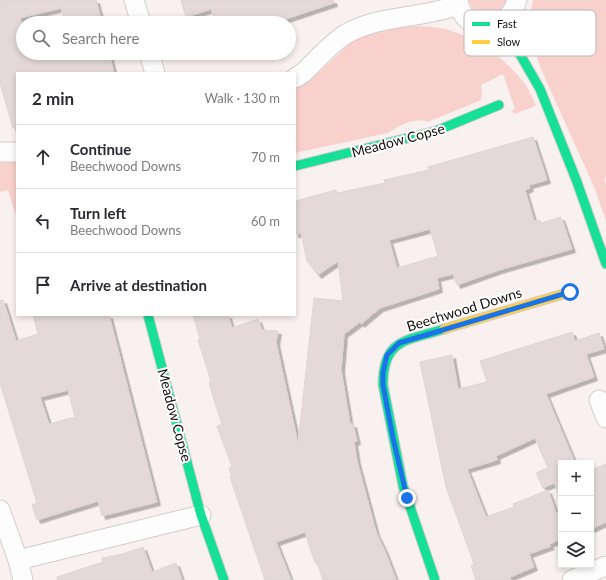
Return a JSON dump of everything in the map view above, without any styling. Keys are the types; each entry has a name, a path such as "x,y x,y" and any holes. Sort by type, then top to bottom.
{"street":[{"path":"134,0 139,16"},
{"path":"513,10 517,0"},
{"path":"296,77 346,35 367,25 406,16 428,15 458,2 464,13"},
{"path":"521,56 540,89 577,182 606,264"},
{"path":"151,60 155,72"},
{"name":"Meadow Copse","path":"296,166 436,131 499,105"},
{"path":"0,152 16,152"},
{"name":"Beechwood Downs","path":"435,580 403,486 383,385 383,373 387,355 399,343 570,292"},
{"name":"Meadow Copse","path":"148,316 201,515 224,580"},
{"path":"599,400 606,418"},
{"path":"0,510 18,560 23,580"},
{"path":"18,560 201,515"},
{"path":"572,580 606,566"}],"shaded area":[{"path":"469,0 507,0 502,10 474,10"},
{"path":"533,0 606,0 606,176 604,179 606,185 606,221 595,189 537,56 596,56 596,10 531,10"},
{"path":"408,26 446,29 464,36 464,56 497,56 507,64 527,87 536,106 514,114 512,110 515,109 503,74 481,85 481,100 428,122 418,120 413,121 397,127 388,133 296,153 296,87 316,75 356,38 370,33"},
{"path":"16,161 15,213 8,190 0,192 0,163"}],"building":[{"path":"0,0 96,0 100,16 63,16 61,8 28,16 16,16 16,60 111,60 114,72 16,72 16,127 13,128 0,83"},
{"path":"181,0 333,0 334,3 295,16 214,16 211,9 186,16"},
{"path":"533,137 547,180 529,185 530,188 525,190 534,221 540,220 541,223 561,217 572,249 499,270 457,285 453,274 437,278 439,289 380,308 361,324 360,322 344,334 341,370 350,424 353,424 357,441 354,442 357,461 376,532 396,580 323,580 317,562 315,563 305,532 276,542 291,580 265,580 230,477 232,477 229,468 232,467 217,426 222,424 209,382 211,381 198,340 200,339 193,316 228,316 232,328 258,319 262,330 278,331 276,342 298,444 314,298 343,301 338,261 318,275 307,261 301,233 296,234 296,201 336,190 337,193 385,183 384,180 429,170 428,167","holes":["430,229 438,256 397,268 389,240"]},
{"path":"3,300 16,341 38,334 33,316 109,316 157,502 102,516 98,501 37,520 32,505 37,503 0,383 0,301","holes":["68,390 75,417 49,424 40,397"]},
{"path":"572,332 575,341 599,333 604,349 586,354 594,377 546,394 574,460 558,460 558,492 554,483 543,488 536,473 548,468 535,438 496,456 497,460 467,469 486,517 514,507 513,504 548,490 556,513 558,512 558,540 549,544 551,546 529,554 534,567 510,577 511,580 476,580 471,566 474,564 446,487 420,362 452,355 458,389 487,382 480,361"},
{"path":"606,464 606,522 594,528 594,496 594,469"},
{"path":"143,547 152,572 176,563 182,580 57,580 57,577 103,562 102,558 123,554"}],"traffic: fast":[{"path":"521,56 540,89 577,182 606,264"},
{"path":"296,166 436,131 499,105"},
{"path":"148,316 201,515 224,580"},
{"path":"435,580 403,486 383,385 384,370 387,358 393,350 408,340 444,329"}],"traffic: slow":[{"path":"444,329 570,292"}],"route":[{"path":"407,498 403,486 383,385 384,363 392,348 399,343 570,292"}]}
